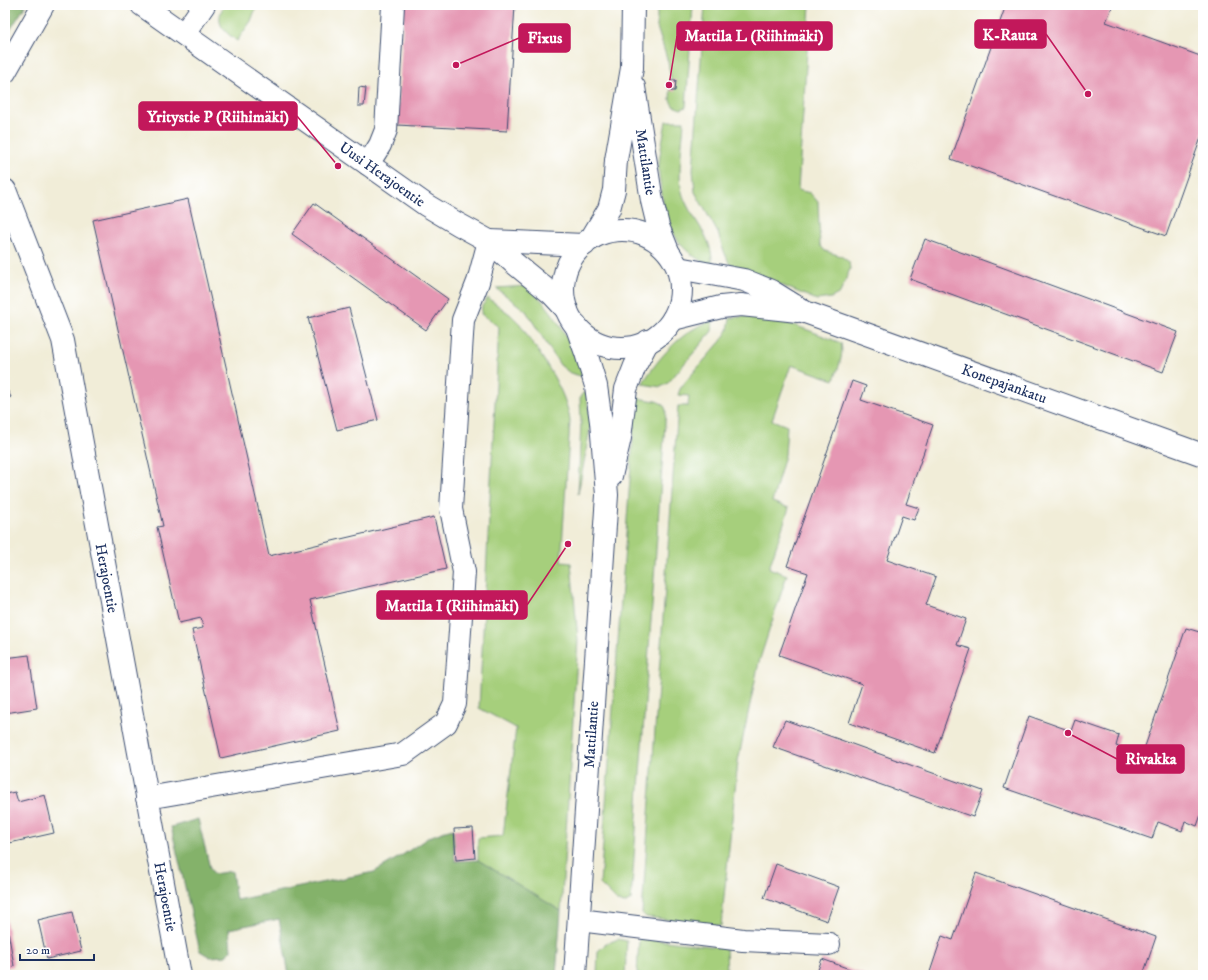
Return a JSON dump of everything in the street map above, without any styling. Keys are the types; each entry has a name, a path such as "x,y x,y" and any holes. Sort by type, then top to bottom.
{"street":[{"path":"5,72 43,5"},
{"name":"Uusi Herajoentie","path":"142,5 433,209 489,241 552,294 572,318"},
{"path":"184,34 204,5"},
{"path":"368,164 380,145 386,130 393,5"},
{"name":"Mattilantie","path":"588,242 609,209 614,190 616,160 632,68 633,5"},
{"name":"Mattilantie","path":"632,68 652,201 658,226 673,261"},
{"name":"Herajoentie","path":"5,190 63,340 180,975"},
{"path":"625,230 642,233 657,241 673,261 681,286 679,303 673,319 662,332 648,342 633,347 617,347 601,344 587,336 572,318 564,295 564,279 569,263 578,250 588,242 607,232 625,230"},
{"path":"147,798 403,754 446,723 455,704 464,572 451,509 463,320 478,282 489,241"},
{"name":"Uusi Herajoentie","path":"489,241 588,242"},
{"name":"Konepajankatu","path":"673,261 744,280 771,291 805,312 1203,455"},
{"name":"Konepajankatu","path":"673,319 721,307 741,305 805,312"},
{"name":"Mattilantie","path":"572,318 586,352 596,386 601,422 607,495 575,975"},
{"name":"Mattilantie","path":"607,495 620,438 626,389 635,366 648,342"},
{"path":"579,920 743,940 829,944"}],"green space":[{"path":"5,5 26,5 5,38"},
{"path":"224,5 257,5 251,21 237,41 224,30 220,22 221,12"},
{"path":"657,5 693,5 686,107 681,109 673,106 670,100 671,79 668,62 657,27"},
{"path":"705,5 810,5 798,190 810,193 818,202 820,245 825,251 841,256 849,262 850,269 840,293 831,298 817,300 755,274 733,268 729,263 723,249 718,233 695,192 693,170"},
{"path":"666,121 684,121 680,167 682,192 685,202 709,245 712,255 712,266 690,253 682,245 675,236 666,214 659,176 659,167"},
{"path":"526,286 537,295 554,316 567,339 584,377 570,373 560,365 526,311 496,288"},
{"path":"488,298 511,315 520,324 543,358 563,396 570,421 561,562 571,563 578,640 561,911 478,860 478,838 503,836 516,728 479,708 499,327 481,314 482,306"},
{"path":"749,316 784,322 841,343 842,353 834,380 791,365 772,420 787,426 785,455 772,502 789,508 769,568 787,575 759,662 738,761 721,926 646,917 642,913 678,406 688,406 689,396 678,395 680,389 686,381 721,341 728,330 730,318"},
{"path":"713,320 712,331 668,383 661,387 642,384 656,364 672,346 691,331"},
{"path":"586,392 591,424 578,494 581,421 580,397"},
{"path":"636,398 656,401 663,404 666,410 631,900 626,903 618,902 600,884"},
{"path":"198,819 210,868 214,874 232,871 236,900 374,872 429,837 453,829 455,861 478,860 561,911 556,975 289,975 279,919 229,929 231,950 226,956 210,957 200,951 171,827"},
{"path":"639,938 726,948 727,975 637,975"},
{"path":"618,939 627,941 625,975 597,975 598,951 606,944"}],"building":[{"path":"404,5 515,5 507,131 397,125"},
{"path":"1006,5 1113,5 1106,22 1203,57 1203,132 1166,236 951,159"},
{"path":"671,80 676,80 675,91 671,91"},
{"path":"359,87 366,88 364,106 358,106"},
{"path":"188,199 269,556 434,517 446,569 310,600 340,731 221,758 192,630 203,628 201,618 179,623 157,527 163,526 93,220"},
{"path":"314,203 448,299 426,330 292,234"},
{"path":"925,239 1178,332 1163,372 910,279"},
{"path":"349,308 378,420 337,430 308,318"},
{"path":"852,381 866,386 861,400 933,425 906,504 919,508 914,520 902,516 887,560 936,577 926,605 966,619 957,645 971,649 935,753 849,723 862,684 779,655 808,573 787,566"},
{"path":"5,386 11,397 5,400"},
{"path":"1186,628 1203,633 1203,809 1197,826 1185,821 1182,831 1158,822 1152,839 1004,788 1029,716 1071,731 1075,720 1119,735 1116,746 1142,755"},
{"path":"29,655 37,708 5,713 5,658"},
{"path":"785,720 983,791 973,817 773,747"},
{"path":"15,792 18,802 45,795 54,833 5,844 5,794"},
{"path":"473,828 475,858 456,860 454,829"},
{"path":"776,864 839,887 827,921 764,898"},
{"path":"976,873 1156,937 1143,975 929,975 942,936 953,940"},
{"path":"72,912 81,951 47,959 38,920"},
{"path":"6,919 14,966 5,968 5,920"},
{"path":"822,959 866,975 816,975"}],"place":[{"name":"Fixus","path":"456,65"},
{"name":"Mattila L (Riihimäki)","path":"669,85"},
{"name":"K-Rauta","path":"1088,94"},
{"name":"Yritystie P (Riihimäki)","path":"338,166"},
{"name":"Mattila I (Riihimäki)","path":"568,544"},
{"name":"Rivakka","path":"1068,733"}]}
